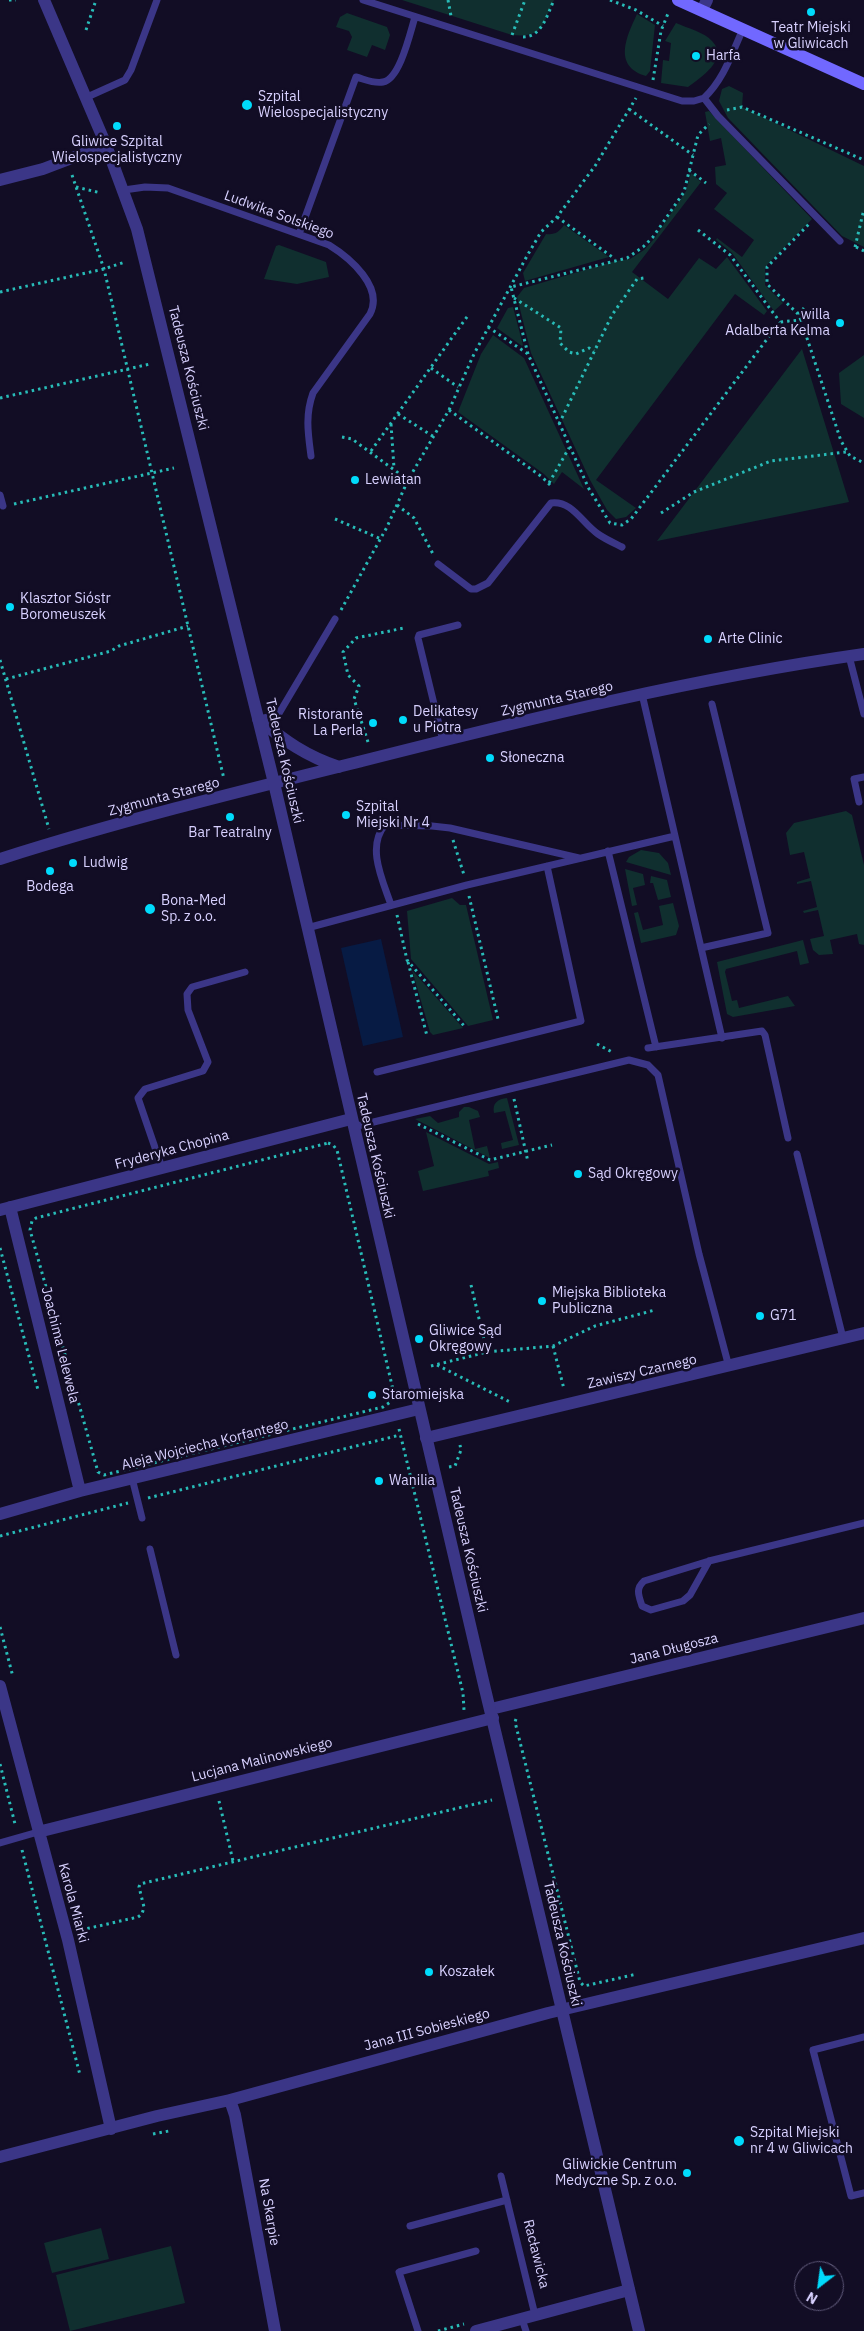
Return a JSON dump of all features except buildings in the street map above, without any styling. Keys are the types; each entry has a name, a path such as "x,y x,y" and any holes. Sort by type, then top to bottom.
{"main road":[{"path":"678,0 704,5 744,29 864,84"}],"street":[{"name":"Tadeusza Kościuszki","path":"44,0 106,145 137,229 274,782 419,1409 639,2331"},
{"path":"0,180 43,169 106,145"},
{"name":"Zygmunta Starego","path":"0,859 53,842 274,782 442,740 642,694 864,654"},
{"path":"258,719 285,741 308,755 339,767"},
{"name":"Fryderyka Chopina","path":"5,1208 352,1123"},
{"name":"Joachima Lelewela","path":"5,1208 80,1491"},
{"name":"Zawiszy Czarnego","path":"426,1438 729,1367 864,1333"},
{"name":"Aleja Wojciecha Korfantego","path":"0,1514 80,1491 419,1409"},
{"name":"Jana Długosza","path":"492,1714 864,1618"},
{"name":"Karola Miarki","path":"0,1686 68,1940 111,2128"},
{"name":"Lucjana Malinowskiego","path":"38,1832 492,1714"},
{"name":"Jana III Sobieskiego","path":"0,2157 157,2116 230,2100 562,2009 864,1938"},
{"name":"Na Skarpie","path":"230,2100 235,2115 275,2331"},
{"path":"476,2331 524,2325 535,2315 629,2290"}],"lane":[{"path":"85,98 125,80 131,70 157,0"},
{"path":"364,0 682,101 694,101 704,98 714,88 744,29"},
{"path":"299,234 356,77 380,83 387,81 395,74 415,17"},
{"path":"704,98 718,116 840,241"},
{"name":"Ludwika Solskiego","path":"124,190 145,187 168,188 329,245 344,254 370,286 375,298 370,314 313,393 306,420 311,456"},
{"path":"0,495 3,506"},
{"path":"438,564 471,589 476,590 488,583 551,503 556,502 567,505 596,533 622,548"},
{"path":"258,719 278,716 336,619"},
{"path":"442,740 418,638 419,635 458,625"},
{"path":"849,656 864,714"},
{"path":"642,694 722,1038"},
{"path":"701,948 768,933 712,704"},
{"path":"859,802 854,779 864,776"},
{"path":"393,905 379,868 376,840 379,832 385,825 450,828 580,858"},
{"path":"307,928 467,885 675,836"},
{"path":"608,851 652,1047 762,1031 765,1035 788,1138"},
{"path":"377,1072 581,1021 547,866"},
{"path":"162,1168 138,1098 140,1093 145,1088 203,1071 208,1062 188,1010 187,994 192,987 245,972"},
{"path":"352,1123 511,1089 629,1060 648,1065 658,1075 698,1254 729,1367"},
{"path":"797,1154 843,1338"},
{"path":"132,1478 142,1518"},
{"path":"709,1561 690,1595 683,1600 651,1610 642,1606 638,1586 644,1581 709,1561 864,1523"},
{"path":"150,1549 176,1656"},
{"path":"0,1843 38,1832"},
{"path":"864,2037 813,2050 851,2196 864,2193"},
{"name":"Racławicka","path":"501,2176 535,2315"},
{"path":"410,2226 507,2200"},
{"path":"418,2331 399,2272 476,2251"}],"path":[{"path":"9,0 15,1"},
{"path":"86,30 96,0"},
{"path":"448,0 452,16"},
{"path":"512,35 525,0"},
{"path":"503,32 528,37 534,35 542,26 554,0"},
{"path":"610,0 636,10 663,26"},
{"path":"445,14 460,19"},
{"path":"653,81 663,26 668,14"},
{"path":"336,619 381,539 408,480 449,410 458,387 488,327 541,232 557,217 596,166 636,98"},
{"path":"723,110 742,107 864,160"},
{"path":"629,109 693,154"},
{"path":"511,287 627,258 643,247 684,192 698,135"},
{"path":"689,170 706,183"},
{"path":"72,175 104,269 224,778"},
{"path":"76,187 100,192"},
{"path":"856,247 864,209"},
{"path":"557,217 616,260"},
{"path":"817,217 767,267 767,284 798,314 841,441 847,452 855,460 864,463"},
{"path":"698,230 730,255 780,322"},
{"path":"0,292 104,269 125,262"},
{"path":"559,425 616,307 638,279 644,278"},
{"path":"511,287 528,354 569,448 607,521 617,525 626,523 780,322 801,320"},
{"path":"514,298 561,328 560,343 569,352 576,354 589,348 594,351"},
{"path":"798,314 804,308"},
{"path":"371,451 469,314"},
{"path":"488,327 528,354"},
{"path":"0,398 150,364"},
{"path":"431,368 458,387"},
{"path":"449,410 550,485 569,448"},
{"path":"398,414 434,437"},
{"path":"391,423 394,468"},
{"path":"342,438 352,439 371,451 408,480"},
{"path":"661,513 694,492 771,461 847,452"},
{"path":"3,506 174,468"},
{"path":"398,505 414,518 438,564"},
{"path":"335,519 381,539"},
{"path":"6,679 111,651 119,646 188,626"},
{"path":"368,742 354,699 360,686 348,675 343,652 356,638 404,628"},
{"path":"0,660 53,842"},
{"path":"450,828 467,885 498,1019"},
{"path":"393,905 426,1036"},
{"path":"407,960 465,1027"},
{"path":"511,1089 528,1162"},
{"path":"414,1122 490,1160 552,1145"},
{"path":"328,1143 333,1145 336,1150 394,1394 392,1401 383,1407 104,1475 98,1472 33,1239 31,1223 36,1218 328,1143"},
{"path":"0,1248 40,1398"},
{"path":"471,1285 487,1352"},
{"path":"431,1366 487,1352 553,1346 595,1326 655,1310"},
{"path":"553,1346 564,1389"},
{"path":"438,1365 510,1402"},
{"path":"0,1536 400,1435 465,1704 464,1710 458,1715"},
{"path":"455,1466 460,1450"},
{"path":"0,1627 14,1684"},
{"path":"520,1714 515,1722 580,1982 584,1986 644,1973"},
{"path":"0,1764 15,1824"},
{"path":"218,1799 233,1862"},
{"path":"78,1931 142,1914 144,1907 140,1884 492,1800"},
{"path":"22,1850 80,2075"},
{"path":"145,2136 170,2130"}],"green space":[{"path":"402,0 554,0 544,23 536,32 512,35"},
{"path":"347,13 387,27 390,35 385,50 372,45 367,57 347,50 352,37 349,31 336,27 340,17"},
{"path":"637,14 655,25 650,71 646,76 635,71 629,65 626,58 626,41"},
{"path":"676,23 705,35 717,48 718,55 711,67 688,87 661,83 663,60 669,61 671,43 665,41"},
{"path":"729,86 743,93 742,107 864,166 864,247 842,236 728,118 719,101 722,89"},
{"path":"709,111 812,219 765,267 765,285 783,303 774,311 732,253 716,240 717,238 742,257 754,240 714,209 727,193 716,184 715,167 726,165 721,138 710,141 705,112"},
{"path":"691,173 701,182 632,272 668,299 699,258 716,269 727,257 767,311 764,315 735,294 596,480 636,508 626,517 616,519 607,510 590,480 531,353 517,297 524,288 615,261 630,259 644,250 654,239 686,191"},
{"path":"564,225 609,257 525,281 523,273 546,234 552,234 560,230"},
{"path":"279,245 326,262 329,277 297,284 264,279 276,246"},
{"path":"513,307 522,346 497,328 508,308"},
{"path":"493,335 524,358 584,489 562,472 554,484 544,474 458,412 481,354"},
{"path":"802,349 849,502 657,541"},
{"path":"864,355 864,418 841,404 839,373"},
{"path":"846,811 852,815 864,865 864,945 859,944 857,934 830,940 833,954 819,955 813,950 810,939 824,936 818,910 804,913 803,911 817,907 811,881 797,884 797,882 810,878 804,852 790,855 786,833 794,823"},
{"path":"641,850 659,853 668,863 671,875 626,862 629,857"},
{"path":"625,869 643,874 645,885 633,888 637,905 632,906"},
{"path":"651,876 667,880 671,897 658,900 653,883 650,883"},
{"path":"452,898 460,905 466,905 493,1020 468,1026 411,959 407,911"},
{"path":"673,903 679,926 676,935 641,943 634,913 638,912 643,930 663,925 659,906"},
{"path":"803,940 809,963 800,965 797,951 726,969 725,972 732,1001 737,1000 739,1008 788,996 795,1006 733,1017 727,1014 717,962"},
{"path":"412,970 463,1028 433,1035 430,1032"},
{"path":"507,1098 519,1145 502,1149 501,1143 513,1140 505,1111 494,1113 494,1107 496,1102"},
{"path":"464,1107 478,1111 480,1117 469,1120 475,1149 487,1146 490,1158 415,1119 430,1116 438,1123 459,1117 459,1112"},
{"path":"426,1132 489,1164 498,1162 499,1168 488,1171 489,1176 423,1191 418,1171 434,1166"},
{"path":"101,2228 109,2259 52,2273 44,2243"},
{"path":"171,2246 185,2303 70,2331 56,2275"}],"water":[{"path":"381,939 403,1037 363,1046 341,948"}],"place":[{"name":"Teatr Miejski w Gliwicach","path":"811,12"},
{"name":"Harfa","path":"696,56"},
{"name":"Szpital Wielospecjalistyczny","path":"247,105"},
{"name":"Gliwice Szpital Wielospecjalistyczny","path":"117,126"},
{"name":"willa Adalberta Kelma","path":"840,323"},
{"name":"Lewiatan","path":"355,480"},
{"name":"Klasztor Sióstr Boromeuszek","path":"10,607"},
{"name":"Arte Clinic","path":"708,639"},
{"name":"Delikatesy u Piotra","path":"403,720"},
{"name":"Ristorante La Perla","path":"373,723"},
{"name":"Słoneczna","path":"490,758"},
{"name":"Szpital Miejski Nr 4","path":"346,815"},
{"name":"Bar Teatralny","path":"230,817"},
{"name":"Ludwig","path":"73,863"},
{"name":"Bodega","path":"50,871"},
{"name":"Bona-Med Sp. z o.o.","path":"150,909"},
{"name":"Sąd Okręgowy","path":"578,1174"},
{"name":"Miejska Biblioteka Publiczna","path":"542,1301"},
{"name":"G71","path":"760,1316"},
{"name":"Gliwice Sąd Okręgowy","path":"419,1339"},
{"name":"Staromiejska","path":"372,1395"},
{"name":"Wanilia","path":"379,1481"},
{"name":"Koszałek","path":"429,1972"},
{"name":"Szpital Miejski nr 4 w Gliwicach","path":"739,2141"},
{"name":"Gliwickie Centrum Medyczne Sp. z o.o.","path":"687,2173"}]}
